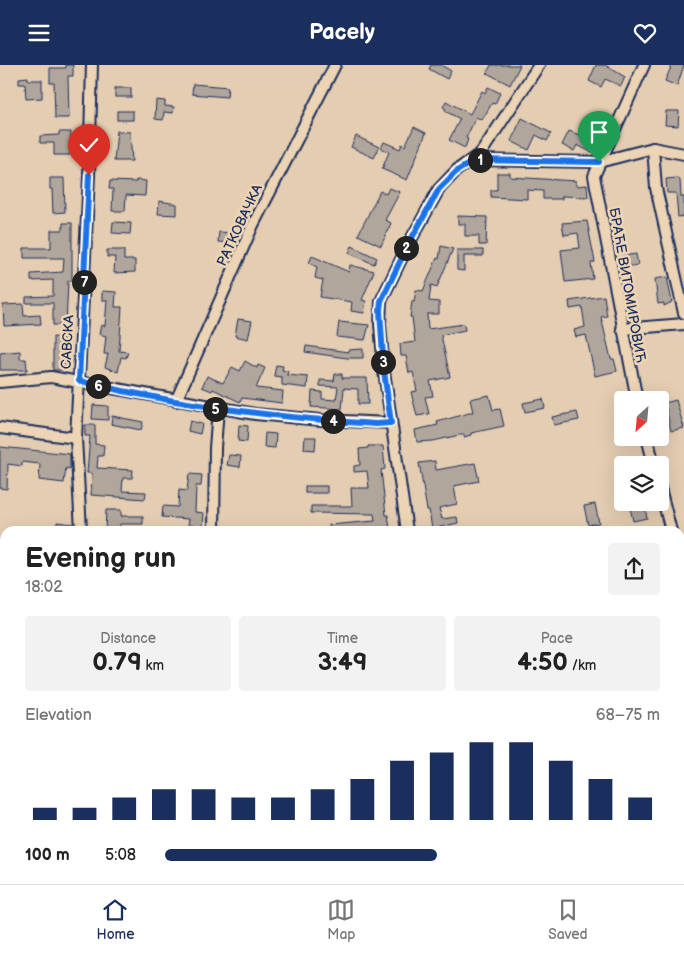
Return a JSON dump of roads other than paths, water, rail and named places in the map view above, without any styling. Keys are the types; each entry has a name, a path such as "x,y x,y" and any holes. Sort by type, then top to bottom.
{"street":[{"name":"САВСКА","path":"81,526 76,438 89,175 92,65"},
{"name":"РАТКОВАЧКА","path":"176,401 246,239 335,65"},
{"path":"406,526 384,371 381,301 408,245 439,189 457,171 475,160 495,133 539,65"},
{"name":"БРАЋЕ ВИТОМИРОВИЋ","path":"634,391 594,176 644,65"},
{"path":"475,160 599,162 653,148 684,154"},
{"path":"653,148 656,188 684,313"},
{"path":"622,329 684,324"},
{"path":"0,382 52,377 218,409 321,420 391,423"},
{"path":"214,526 215,448 218,409"},
{"path":"0,428 76,438"},
{"path":"666,511 670,526"}]}
